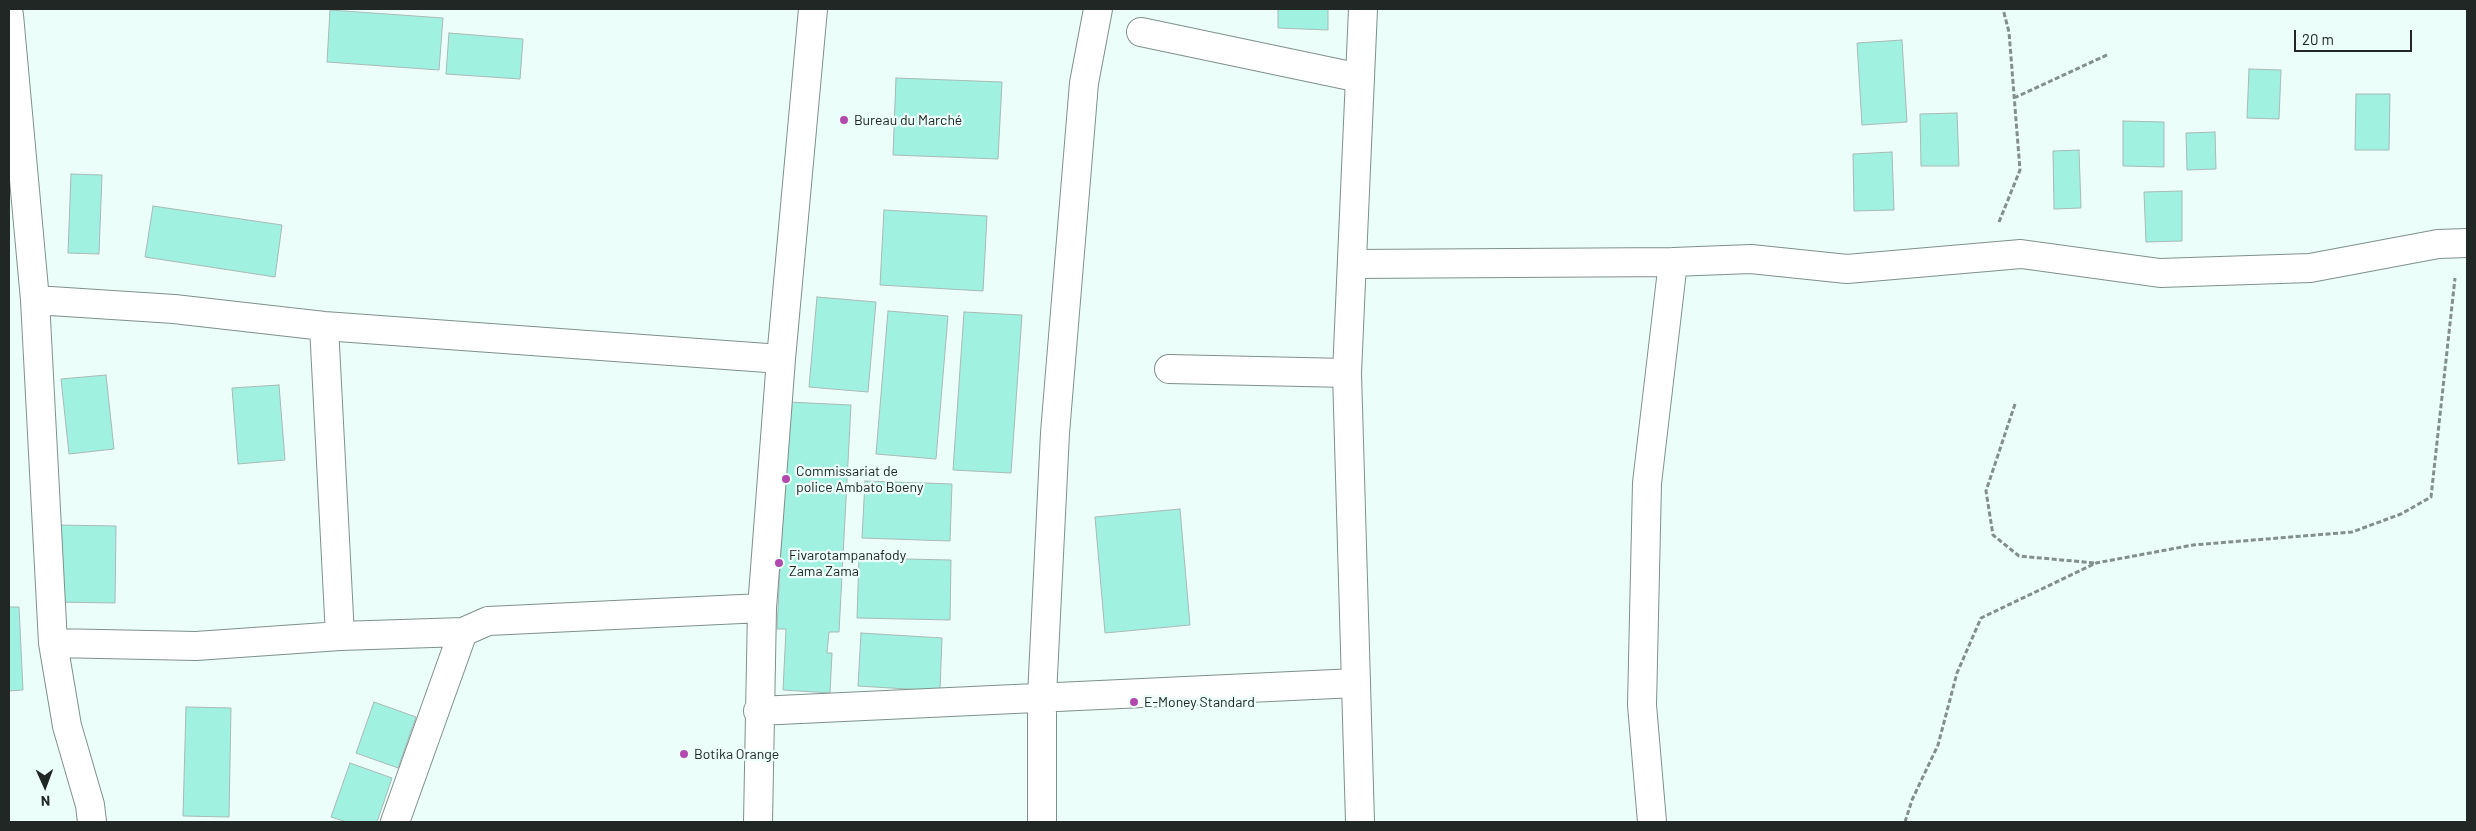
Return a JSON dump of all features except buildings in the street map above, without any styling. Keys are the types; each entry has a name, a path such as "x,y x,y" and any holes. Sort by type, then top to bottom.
{"street":[{"path":"758,822 758,711 762,608 781,359 813,9"},
{"path":"1042,822 1042,696 1055,433 1084,83 1098,9"},
{"path":"1360,822 1347,373 1363,9"},
{"path":"9,14 35,300 52,643 67,726 90,804 92,822"},
{"path":"1141,32 1360,78"},
{"path":"1353,264 1673,262 1751,259 1847,269 2021,254 2160,274 2310,268 2438,244 2463,243"},
{"path":"1652,822 1642,705 1647,483 1673,262"},
{"path":"35,300 174,310 324,326 781,359"},
{"path":"324,326 340,636"},
{"path":"1169,369 1347,373"},
{"path":"52,643 196,646 340,636 463,632 488,621 762,608"},
{"path":"396,822 463,632"},
{"path":"758,711 1042,696 1356,683"}],"path":[{"path":"1984,257 2020,170 2009,32 2003,9"},
{"path":"2014,98 2109,54"},
{"path":"1906,822 1912,800 1938,745 1957,673 1981,618 2096,564 2193,545 2352,532 2401,514 2431,497 2463,243"},
{"path":"2015,404 1986,491 1993,535 2019,556 2096,564"}],"place":[{"name":"Bureau du Marché","path":"844,120"},
{"name":"Commissariat de police Ambato Boeny","path":"786,479"},
{"name":"Fivarotampanafody Zama Zama","path":"779,563"},
{"name":"E-Money Standard","path":"1134,702"},
{"name":"Botika Orange","path":"684,754"}]}
